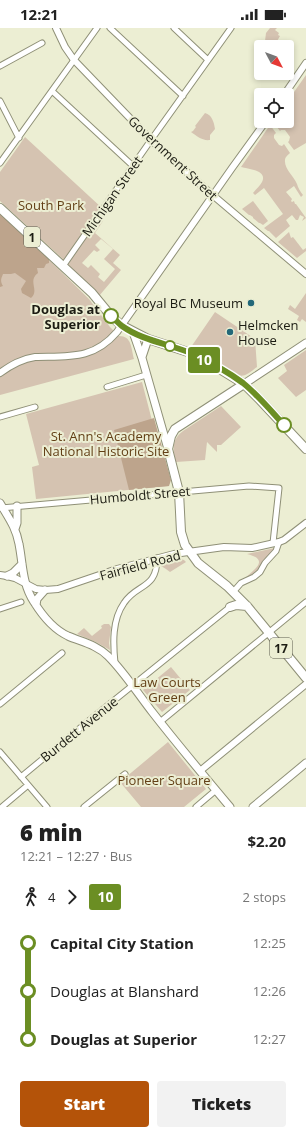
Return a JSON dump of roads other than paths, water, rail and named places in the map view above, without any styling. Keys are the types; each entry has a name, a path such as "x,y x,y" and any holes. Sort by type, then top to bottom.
{"main road":[{"name":"1","path":"0,208 92,293 121,326 148,339 198,357 244,384 306,449"},
{"path":"133,332 168,449"},
{"path":"142,358 148,339"},
{"path":"168,449 171,436 175,429 306,343"},
{"path":"161,426 175,429"},
{"name":"17","path":"168,449 179,492 181,532 189,552 198,563 234,591 306,678"},
{"path":"1,506 9,516 15,529 19,543 25,584 36,605 56,628 69,636 98,648 107,654 160,722 230,807"},
{"path":"15,529 17,523 16,506"},
{"path":"3,575 13,573 22,564"},
{"path":"36,605 37,599 45,590"},
{"path":"230,607 233,600 234,591"},
{"path":"230,607 236,605 247,606"},
{"path":"253,807 306,763"}],"street":[{"name":"Government Street","path":"56,28 65,47 74,60 151,140 306,274"},
{"path":"0,163 97,28"},
{"path":"110,28 183,96"},
{"path":"174,28 208,60"},
{"name":"Michigan Street","path":"63,266 230,28"},
{"path":"0,66 42,43"},
{"path":"289,88 306,63"},
{"path":"52,91 133,166"},
{"path":"0,101 19,138"},
{"path":"0,373 18,361 28,358 70,356 88,353 108,342 117,332 261,128"},
{"path":"107,387 146,375"},
{"path":"0,417 35,407"},
{"name":"Humboldt Street","path":"1,506 16,506 249,486 279,488 279,542"},
{"path":"234,591 241,583 254,577 260,572 265,563 276,551 279,542 306,523"},
{"name":"Fairfield Road","path":"3,575 15,578 34,589 45,590 67,586 157,558 224,547 252,548 279,542"},
{"path":"115,663 114,634 116,620 120,610 128,598 154,577 157,567 157,558"},
{"path":"0,609 21,602"},
{"path":"160,722 306,602"},
{"name":"Burdett Avenue","path":"21,777 230,607"},
{"path":"0,704 62,653"},
{"path":"200,771 306,684"},
{"path":"0,752 47,807"},
{"path":"84,807 125,774"},
{"path":"2,807 28,785"},
{"path":"196,807 216,790"}],"place":[{"name":"Royal BC Museum","path":"251,303"},
{"name":"Douglas at Superior","path":"111,316"},
{"name":"Helmcken House","path":"230,332"}],"park label":[{"name":"South Park","path":"51,205"},
{"name":"St. Ann's Academy National Historic Site","path":"106,444"},
{"name":"Law Courts Green","path":"167,690"},
{"name":"Pioneer Square","path":"164,780"}]}
